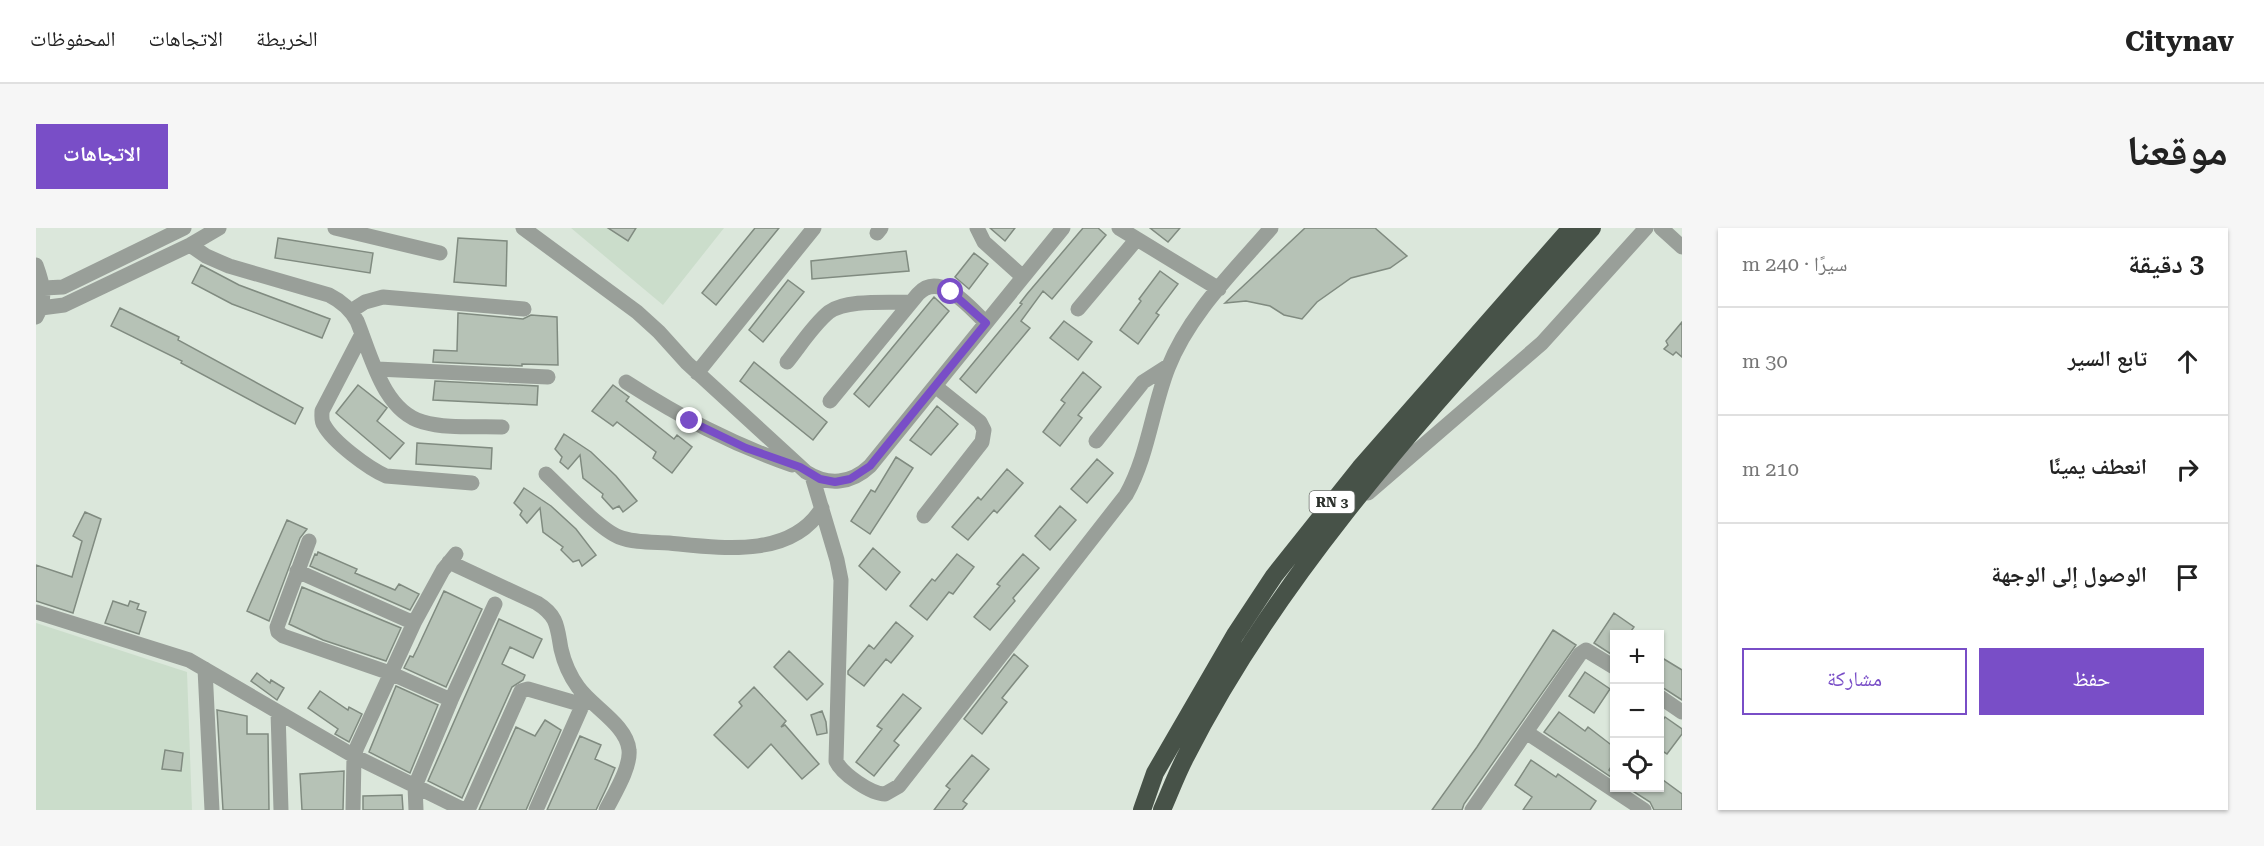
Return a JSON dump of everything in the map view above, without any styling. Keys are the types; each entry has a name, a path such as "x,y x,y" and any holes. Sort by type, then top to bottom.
{"highway":[{"name":"RN 3","path":"1142,810 1155,773 1235,635 1294,550 1398,424 1571,228"},
{"name":"RN 3","path":"1162,810 1217,700 1252,643 1346,513 1419,423 1592,228"},
{"path":"1131,810 1137,797 1155,773"},
{"path":"1170,810 1174,782"}],"street":[{"path":"44,288 63,287 184,228"},
{"path":"36,265 44,288 39,313 64,305 190,245 219,228"},
{"path":"335,228 440,253"},
{"path":"524,228 638,312 697,373 806,472 822,508 841,580 836,761 841,769 870,790 885,794 899,786 1126,495 1135,476 1168,366 1193,321 1272,228"},
{"path":"697,373 814,228"},
{"path":"977,228 984,242 1023,277"},
{"path":"626,382 717,435 827,481 843,481 864,471 1063,228"},
{"path":"1119,228 1219,289"},
{"path":"1346,513 1542,343 1646,228"},
{"path":"1661,228 1682,247"},
{"path":"1078,309 1136,240"},
{"path":"190,245 206,256 229,266 328,295 341,302 351,311 386,391 395,404 414,419 430,423 502,427"},
{"path":"830,401 911,302 926,287 942,286 986,323"},
{"path":"351,311 364,302 383,297 524,309"},
{"path":"787,362 823,318 834,309 847,304 911,302"},
{"path":"362,334 322,411 322,423 331,434 375,471 386,476 472,483"},
{"path":"1096,441 1143,382 1168,366"},
{"path":"377,369 548,377"},
{"path":"924,516 982,442 984,434 980,422 935,386"},
{"path":"546,474 605,529 626,540 704,546 766,545 794,535 810,523 822,508"},
{"path":"309,541 277,627 278,632 283,636 390,673 451,700"},
{"path":"353,810 354,756 414,623 452,558 544,608 558,626 561,650 584,701 625,735 629,750 628,764 606,810"},
{"path":"297,571 414,623"},
{"path":"416,810 416,786 451,700 495,604"},
{"path":"36,612 174,654 205,669 354,756 466,810 521,691 528,689 584,701"},
{"path":"1472,810 1580,654 1586,651 1593,653 1610,664"},
{"path":"205,669 212,810"},
{"path":"1664,700 1682,712"},
{"path":"536,810 584,701"},
{"path":"278,712 281,810"},
{"path":"1527,732 1644,810"}],"shaded area":[{"path":"571,228 724,228 663,305"},
{"path":"36,623 187,672 192,810 36,810"}],"building":[{"path":"608,228 636,228 628,241"},
{"path":"755,228 779,228 716,305 702,293"},
{"path":"990,228 1015,228 1005,241"},
{"path":"1083,228 1098,228 1106,235 1052,299 1043,291 1021,321 1030,328 976,393 960,379"},
{"path":"1150,228 1180,228 1168,242"},
{"path":"1305,228 1375,228 1407,256 1390,268 1351,278 1317,302 1302,319 1284,315 1270,306 1246,301 1225,303"},
{"path":"278,238 373,253 370,273 275,258"},
{"path":"458,238 507,241 506,286 454,282"},
{"path":"906,251 909,271 812,279 811,261"},
{"path":"974,253 988,264 969,289 955,277"},
{"path":"201,265 239,285 330,319 322,338 232,304 192,283"},
{"path":"1160,271 1178,284 1156,313 1159,315 1138,344 1120,330"},
{"path":"788,280 804,292 763,342 749,330"},
{"path":"934,297 949,311 869,407 854,394"},
{"path":"120,308 179,337 178,340 303,408 295,424 181,363 182,361 111,326"},
{"path":"458,313 523,319 531,315 557,317 558,365 522,364 522,366 433,362 434,350 457,351"},
{"path":"1064,321 1092,342 1078,360 1050,338"},
{"path":"1682,322 1682,357 1676,352 1673,355 1664,349 1668,345 1666,341"},
{"path":"754,362 827,422 813,440 740,381"},
{"path":"1083,372 1101,387 1078,415 1082,418 1060,446 1043,432 1065,403 1061,400"},
{"path":"435,381 538,386 537,405 433,400"},
{"path":"358,385 387,408 377,421 404,443 390,459 336,413"},
{"path":"613,385 629,397 626,401 674,439 677,435 692,447 672,473 653,458 656,452 617,422 613,426 592,411"},
{"path":"937,406 958,424 931,455 910,440"},
{"path":"564,434 591,452 616,476 637,501 623,512 619,506 613,509 602,497 603,494 583,478 580,455 568,469 560,462 562,457 555,449"},
{"path":"417,443 492,448 491,469 416,464"},
{"path":"896,457 913,468 870,534 851,521 871,490 875,492"},
{"path":"1097,459 1113,473 1087,503 1071,489"},
{"path":"1007,469 1023,483 997,513 994,510 968,540 952,527 978,497 981,500"},
{"path":"524,488 551,506 576,529 596,555 582,566 579,560 573,562 561,550 563,547 543,532 540,508 527,523 520,515 522,511 514,503"},
{"path":"1060,506 1076,520 1050,550 1035,536"},
{"path":"85,512 101,519 73,613 36,601 36,565 72,577 82,541 73,536"},
{"path":"287,520 307,529 300,538 269,621 247,611"},
{"path":"873,548 900,572 886,590 859,566"},
{"path":"318,552 357,569 355,573 395,590 399,584 419,594 410,610 310,566"},
{"path":"957,554 974,567 953,594 949,592 927,620 910,606"},
{"path":"1023,554 1039,568 990,630 974,617 1000,586 997,584"},
{"path":"302,587 401,628 386,661 323,640 289,624"},
{"path":"444,591 482,609 446,687 404,668 410,656 413,657"},
{"path":"113,601 128,606 130,601 139,604 137,609 146,612 139,634 105,623"},
{"path":"1614,613 1634,627 1632,630 1610,630 1610,653 1594,643"},
{"path":"499,619 542,639 533,658 510,647 502,664 525,675 523,680 512,687 462,798 428,781"},
{"path":"896,622 913,636 891,663 886,659 864,686 848,674 848,671 869,645 874,649"},
{"path":"1553,630 1576,645 1462,810 1432,810 1477,747"},
{"path":"789,651 823,684 807,700 774,667"},
{"path":"1014,654 1028,666 1002,698 1007,702 982,734 964,719"},
{"path":"1664,659 1682,670 1682,700 1665,689"},
{"path":"1585,672 1610,689 1594,713 1569,696"},
{"path":"257,673 270,683 271,680 284,688 277,700 251,681"},
{"path":"396,686 438,705 410,773 369,752"},
{"path":"754,687 786,721 781,727 785,725 819,764 802,779 771,744 748,768 714,735 742,706 739,702"},
{"path":"320,691 348,710 349,707 362,714 349,742 335,734 338,729 308,708"},
{"path":"903,694 921,708 894,741 899,745 874,776 856,762 882,729 877,726"},
{"path":"217,710 247,716 247,734 268,734 269,810 223,810"},
{"path":"822,711 827,733 817,735 811,715"},
{"path":"1559,712 1585,731 1588,727 1610,744 1610,776 1544,732"},
{"path":"1664,718 1682,729 1682,734 1667,754 1664,752"},
{"path":"545,720 561,730 526,810 479,810 516,727 535,736"},
{"path":"580,736 601,745 595,759 615,768 607,787 596,810 547,810"},
{"path":"165,750 183,753 181,771 162,769"},
{"path":"972,755 989,769 963,801 967,804 962,810 934,810 950,789 946,786"},
{"path":"1531,760 1556,777 1558,774 1596,801 1590,810 1523,810 1532,797 1515,785"},
{"path":"344,771 343,810 302,810 300,774"},
{"path":"1664,781 1682,794 1682,810 1654,810 1650,802 1634,792 1664,792"},
{"path":"402,795 403,810 363,810 363,796"}],"route":[{"path":"690,421 746,448 800,467 820,479 835,482 858,476 870,466 986,323 951,292"}]}
